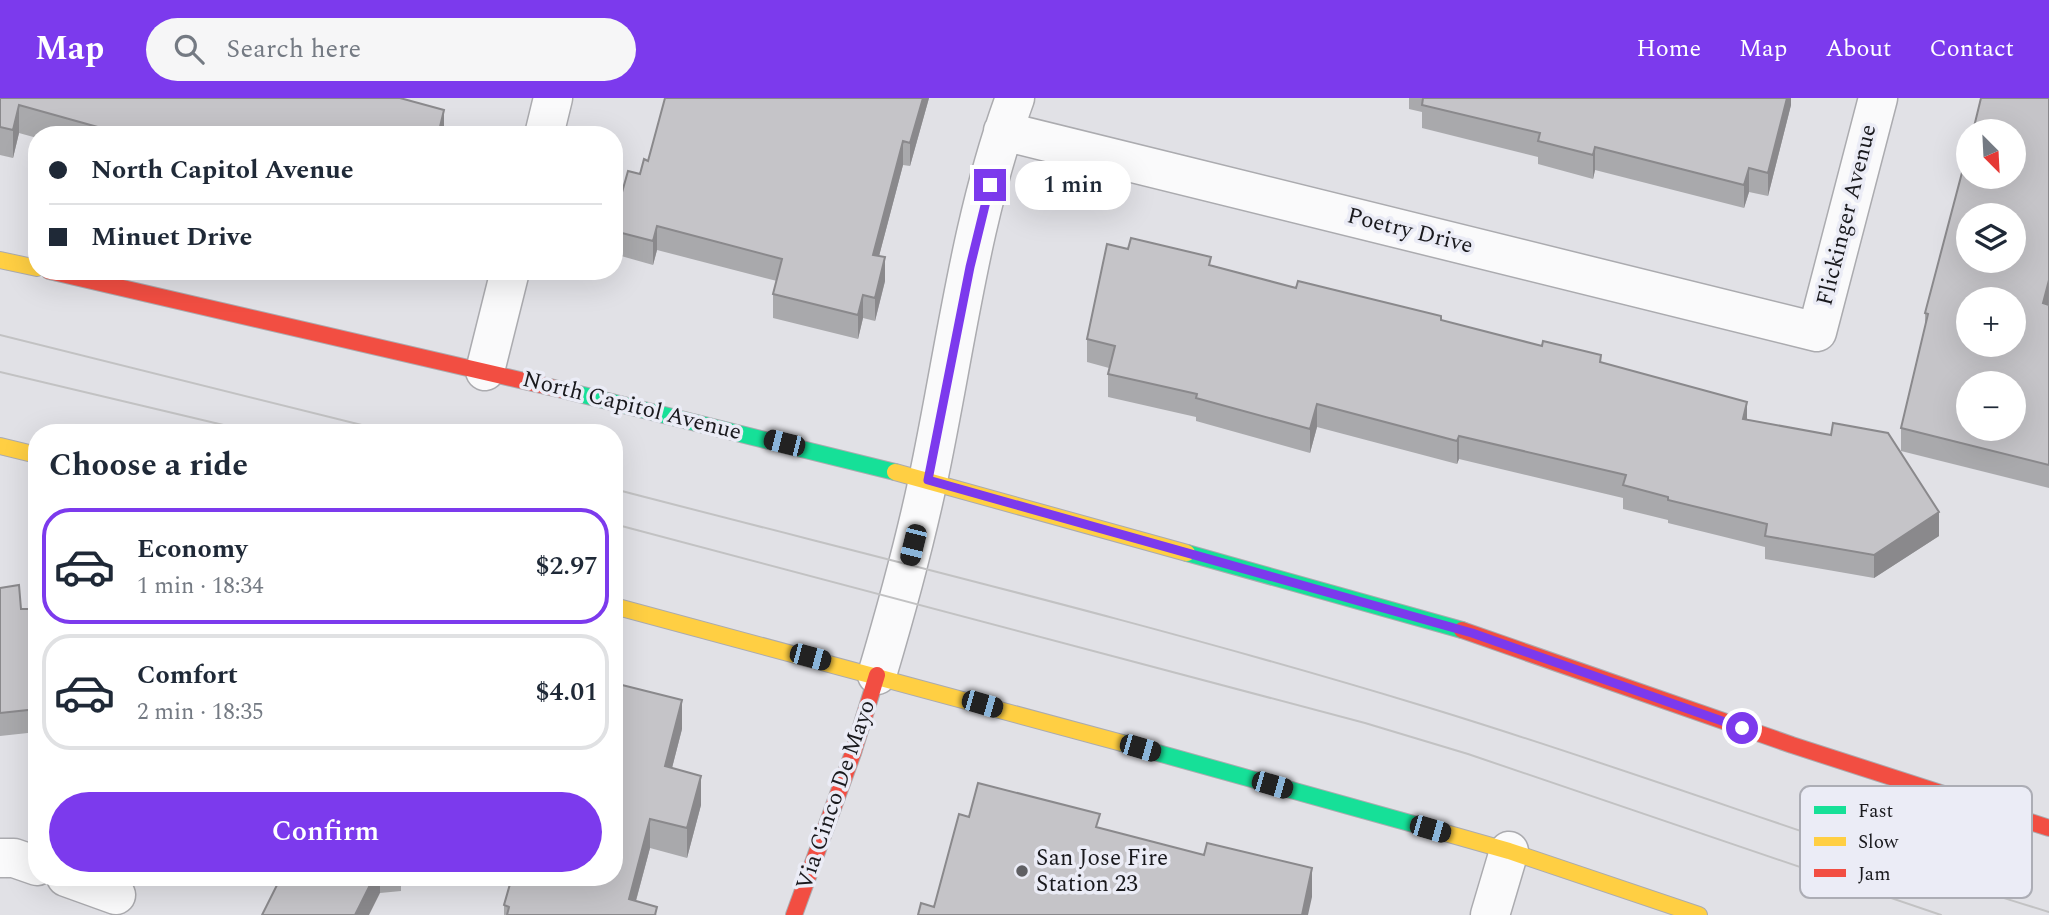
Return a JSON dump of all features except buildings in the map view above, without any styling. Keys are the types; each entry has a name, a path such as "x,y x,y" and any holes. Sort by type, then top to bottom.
{"main road":[{"path":"0,260 28,266"},
{"name":"North Capitol Avenue","path":"88,280 485,371 928,480 1472,633 1792,745 1919,786"},
{"path":"0,446 28,453"},
{"path":"623,608 877,675 1509,851 1699,915"},
{"name":"Via Cinco De Mayo","path":"794,915 853,753 877,675"},
{"name":"North Capitol Avenue","path":"2032,823 2049,828"}],"street":[{"path":"546,126 553,98"},
{"name":"Flickinger Avenue","path":"1817,332 1878,98"},
{"path":"877,675 900,598 928,480 970,267 1009,114"},
{"name":"Poetry Drive","path":"1009,114 1817,332"},
{"path":"485,371 508,280"},
{"path":"1490,915 1509,851"},
{"path":"0,858 14,858 28,863"},
{"path":"91,886 116,895"}],"tram line":[{"path":"0,335 358,424"},
{"path":"0,372 219,424"},
{"path":"623,491 1018,593 1320,675 1499,730 1800,831"},
{"path":"623,526 1365,723 1468,754 1800,867"},
{"path":"1891,898 1941,915"},
{"path":"2005,898 2049,912"}],"traffic: fast":[{"path":"567,391 895,472"},
{"path":"1187,553 1462,630"},
{"path":"1122,743 1442,832"}],"traffic: slow":[{"path":"0,260 28,266"},
{"path":"0,446 28,453"},
{"path":"895,472 1187,553"},
{"path":"623,608 1122,743"},
{"path":"1442,832 1509,851 1699,915"}],"traffic: jam":[{"path":"88,280 567,391"},
{"path":"1462,630 1792,745 1919,786"},
{"path":"794,915 853,753 877,675"},
{"path":"2032,823 2049,828"}],"place":[{"name":"San Jose Fire Station 23","path":"1022,871"}],"route":[{"path":"990,185 970,267 928,480 1472,633 1742,728"}]}
